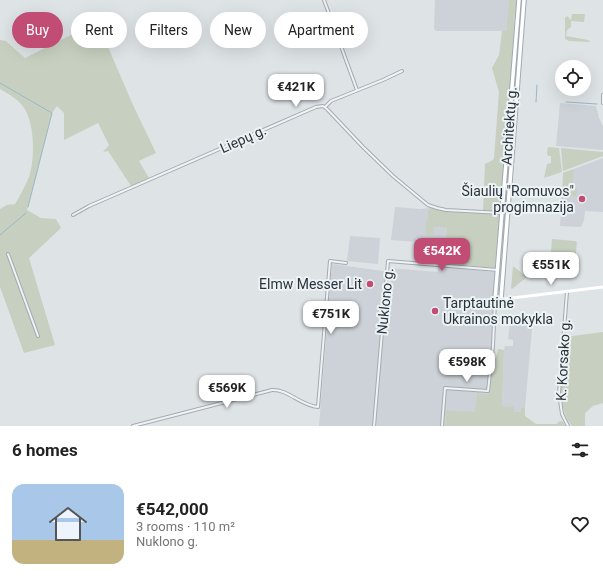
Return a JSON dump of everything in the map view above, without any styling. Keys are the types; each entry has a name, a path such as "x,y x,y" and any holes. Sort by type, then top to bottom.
{"main road":[{"name":"Architektų g.","path":"501,299 519,0"},
{"name":"Architektų g.","path":"495,300 502,213 524,0"},
{"path":"495,300 603,287"}],"street":[{"path":"324,0 357,90"},
{"name":"Liepų g.","path":"73,215 89,206 316,107 325,107 331,101 377,83 402,71"},
{"path":"603,94 603,103"},
{"path":"325,107 385,169 428,205 446,210 502,213"},
{"path":"8,254 38,336"},
{"path":"133,426 272,390 279,390 309,405 318,407 330,261 346,263"},
{"name":"Nuklono g.","path":"374,426 388,261 498,270"},
{"name":"K. Korsako g.","path":"567,292 559,393 562,414 568,426"},
{"path":"442,426 445,388 488,391 493,346 495,300"}],"shaded area":[{"path":"435,0 509,0 506,31 436,31 434,29"},
{"path":"560,103 596,106 603,126 603,150 556,146"},
{"name":"Šiaulių \"Romuvos\" progimnazija","path":"603,158 603,212 585,211 584,220 581,227 560,226 563,173"},
{"path":"395,207 420,209 430,208 428,211 428,221 433,227 447,228 445,244 391,240"},
{"path":"350,236 380,238 378,264 347,261"},
{"path":"332,264 390,272 390,268 438,272 438,266 495,272 496,276 493,305 497,307 489,394 477,393 476,413 446,410 445,426 319,426"},
{"path":"525,320 530,320 529,329 532,329 525,408 521,408 520,412 514,412 514,408 502,406 504,350 505,346 513,346 513,340 508,339 510,323 516,324 517,326 517,324 522,324"}],"green space":[{"path":"509,0 517,0 514,22 503,182 499,210 495,212 483,210 485,164 494,158 499,92 492,68 499,55 502,31 506,31"},
{"path":"521,0 522,0 508,163"},
{"path":"572,14 585,14 584,22 571,21 571,27 567,30 566,36 588,40 590,41 589,42 569,41 565,39 565,18 567,16 571,20"},
{"path":"71,35 71,48 108,48 156,153 139,161 149,178 131,186 108,151 103,152 109,145 98,123 64,140 64,113 57,106 52,113 27,210 41,218 56,219 61,228 29,258 55,345 24,353 0,287 0,209 7,205 15,204 29,177 33,142 28,115 24,108 17,100 0,89 0,40 6,41 12,48 25,58 45,48 63,48 63,39"},
{"path":"548,147 559,148 562,172 544,178 547,164 551,163 551,156 548,156 547,153"},
{"path":"561,148 603,152 603,156 563,171"},
{"path":"508,167 499,292 497,292"},
{"path":"574,169 572,188 577,188 576,196 563,195 563,173"},
{"path":"430,208 499,215 495,268 419,261 420,242 445,244 447,228 434,227 433,235 425,234 426,221 428,220 428,211"},
{"path":"552,239 577,242 575,262 573,265 550,265"},
{"path":"513,266 527,277 512,289 511,288"},
{"path":"603,332 603,403 593,406 585,413 585,426 572,426 566,418 561,396 565,337"},
{"path":"498,349 504,350 502,406 514,407 514,412 520,412 521,408 525,408 525,416 536,424 557,424 558,422 562,421 566,426 445,426 446,410 475,412 477,393 489,394 493,358 496,358"}],"waterway":[{"path":"0,83 52,113 28,207"},
{"path":"536,102 537,85"},
{"path":"566,102 597,104"},
{"path":"0,235 26,213"}],"place":[{"name":"Šiaulių \"Romuvos\" progimnazija","path":"582,199"},
{"name":"Elmw Messer Lit","path":"370,284"},
{"name":"Tarptautinė Ukrainos mokykla","path":"435,311"}]}
